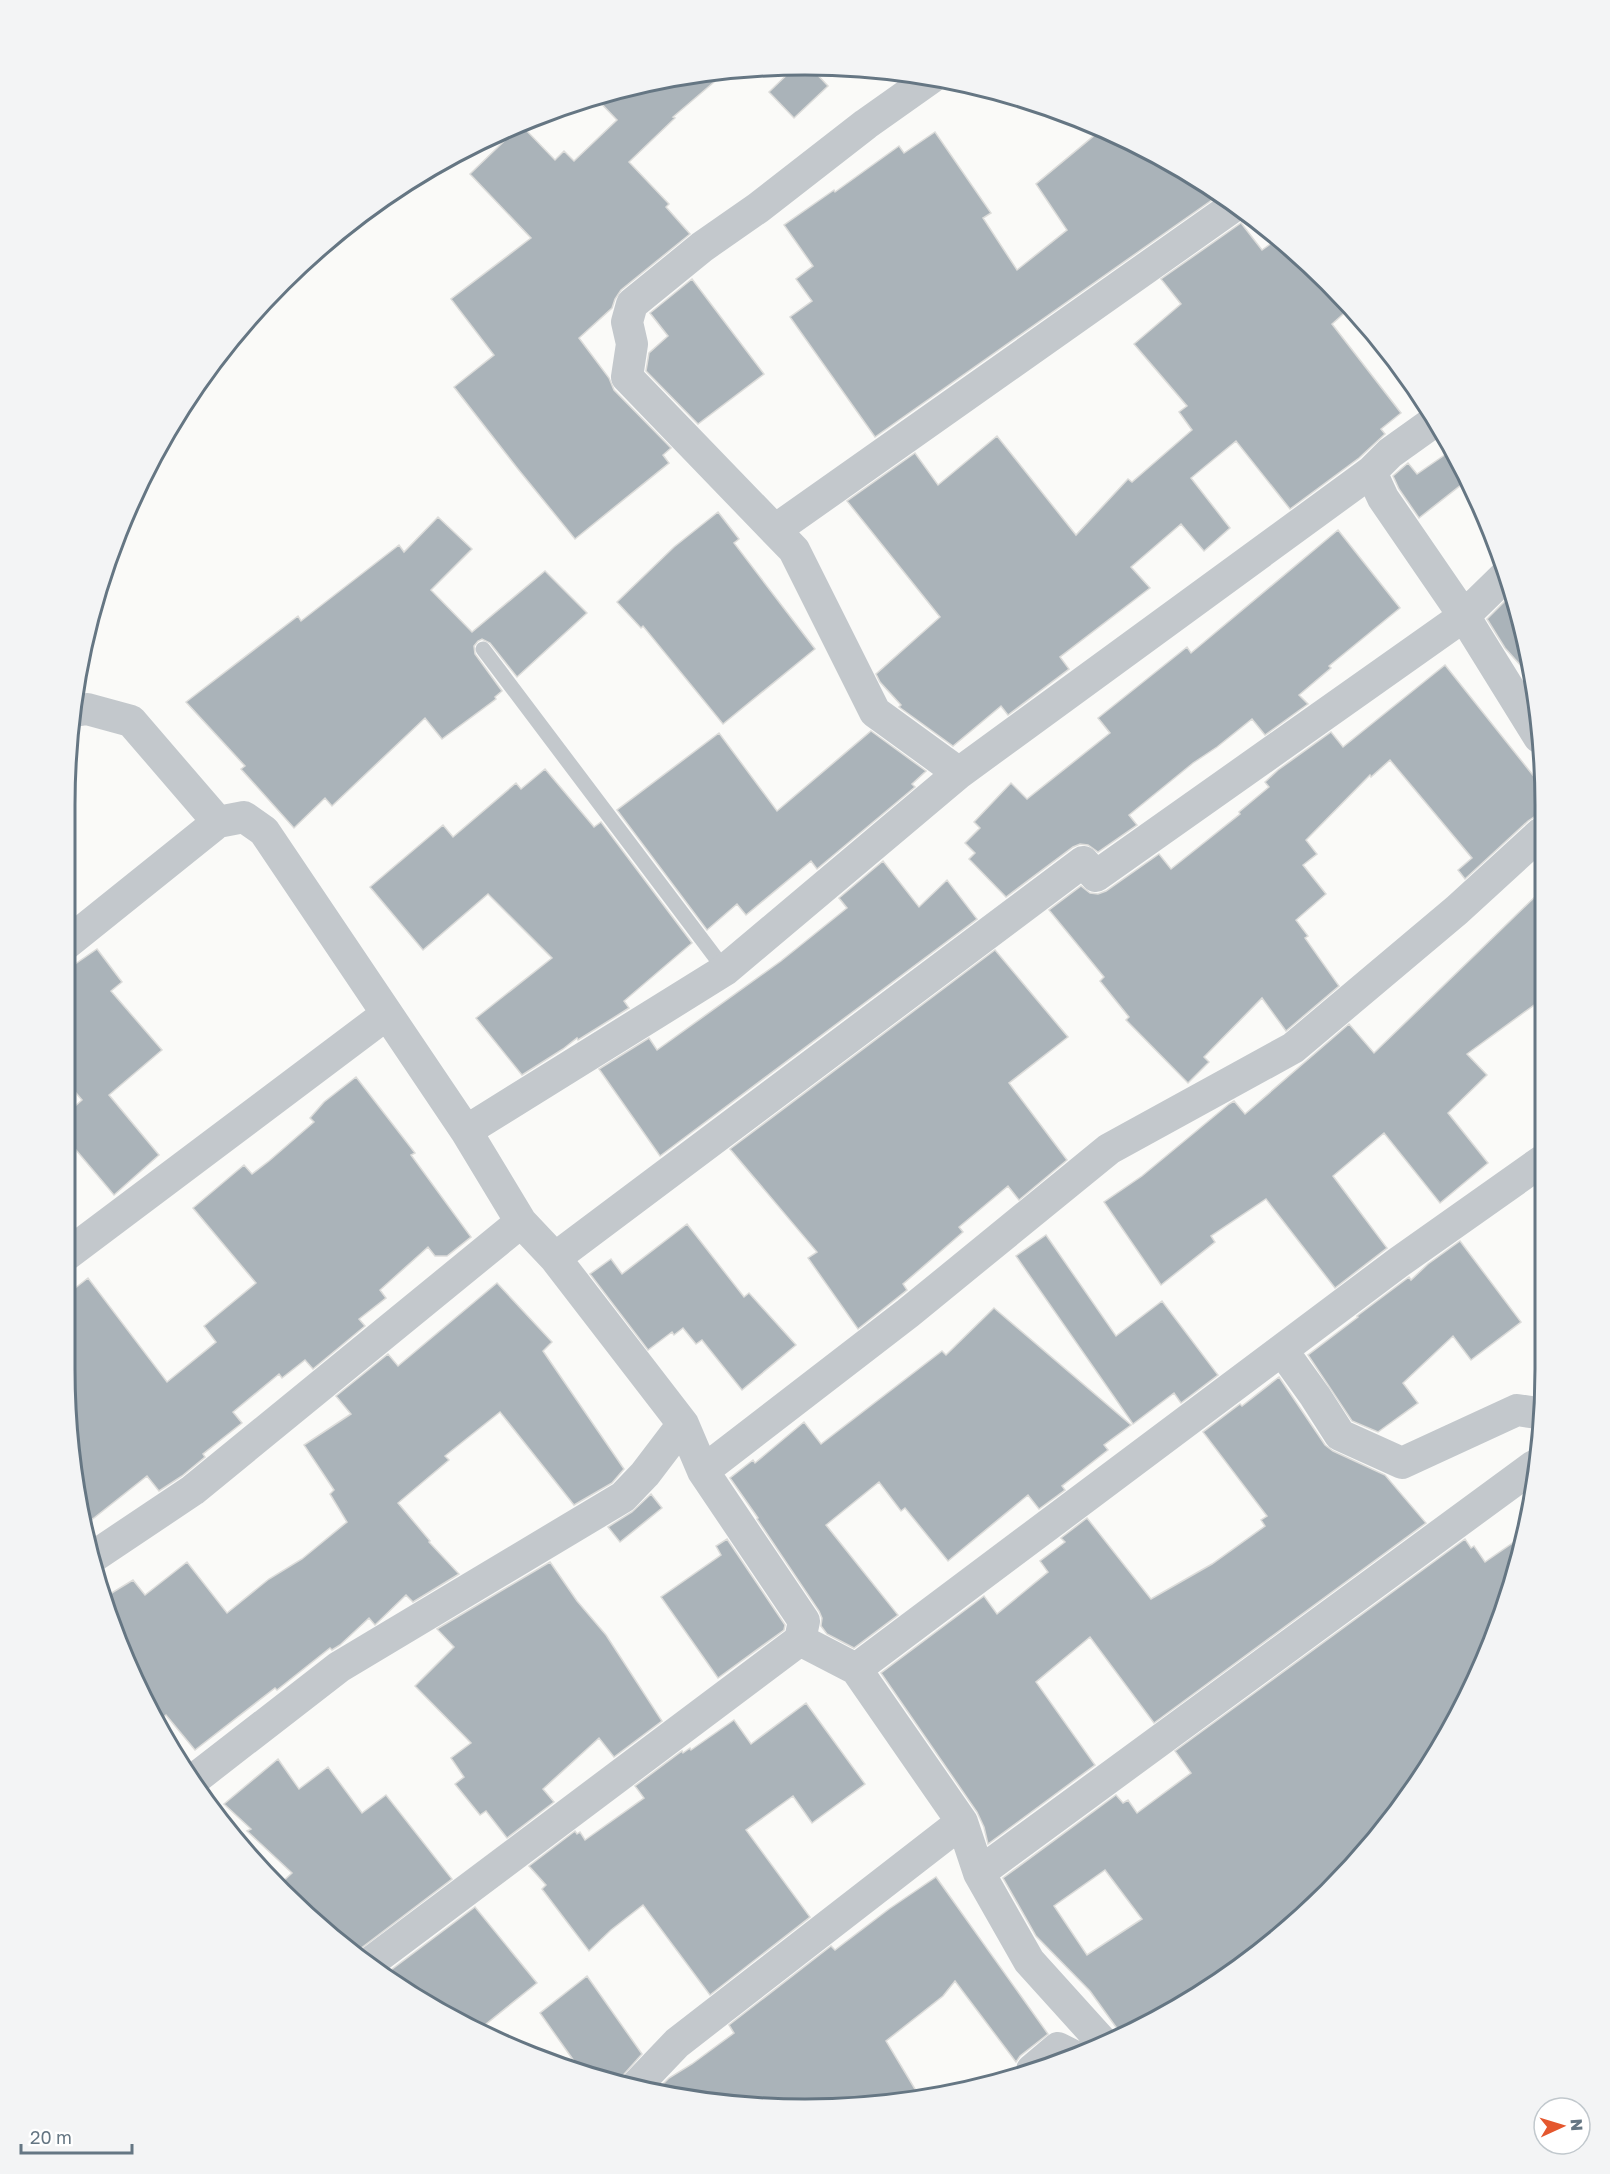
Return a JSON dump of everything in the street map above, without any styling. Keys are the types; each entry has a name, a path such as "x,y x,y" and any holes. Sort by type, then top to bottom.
{"street":[{"path":"922,85 702,248 632,304 627,322 632,344 627,377 794,550 875,712 959,773"},
{"path":"775,530 1228,210"},
{"path":"466,1131 724,970 959,773 1371,472 1390,453 1428,426"},
{"path":"1371,472 1383,498 1464,616 1530,722"},
{"path":"555,1258 1083,862 1096,876 1464,616 1499,581"},
{"path":"81,710 87,709 131,721 219,822"},
{"path":"75,937 219,822 244,817 264,831 466,1131 521,1222 555,1258 683,1424 703,1471 804,1621 800,1640 375,1959"},
{"path":"703,1471 908,1313 1109,1149 1293,1048 1457,910 1535,839"},
{"path":"75,1248 387,1014"},
{"path":"856,1670 1398,1262 1535,1166"},
{"path":"99,1553 193,1490 521,1222"},
{"path":"1282,1350 1316,1396 1340,1435 1402,1462 1517,1410 1533,1412"},
{"path":"199,1776 339,1667 623,1497 645,1474 683,1424"},
{"path":"979,1873 1528,1470"},
{"path":"800,1640 856,1670 962,1822 979,1873 1029,1961 1085,2042"},
{"path":"642,2080 676,2043 962,1822"},
{"path":"1047,2057 1058,2048 1070,2048"}],"lane":[{"path":"483,649 724,970"}],"building":[{"path":"786,76 818,76 828,86 794,118 769,92"},
{"path":"716,81 673,117 675,118 629,162 669,204 666,207 690,234 621,290 612,308 579,338 609,378 614,390 671,448 663,455 669,463 575,539 454,387 494,355 451,299 531,238 470,174 506,140 527,131 555,160 564,151 574,161 617,120 602,104 663,89"},
{"path":"935,132 991,213 983,218 1017,270 1067,230 1036,184 1094,135 1128,150 1213,199 875,437 790,317 812,301 796,279 813,266 784,225 899,146 904,153"},
{"path":"1241,223 1262,250 1271,244 1344,313 1332,324 1401,413 1381,429 1385,434 1359,458 1290,509 1236,441 1191,478 1230,528 1204,551 1181,524 1131,567 1150,588 1060,657 1069,669 1008,715 1001,706 953,746 899,707 901,705 880,682 876,674 940,617 847,501 915,453 938,485 997,436 1076,535 1128,479 1132,482 1192,430 1179,412 1187,406 1134,344 1181,304 1161,279"},
{"path":"692,279 764,374 698,424 646,371 649,353 668,336 650,313"},
{"path":"1445,455 1461,485 1419,518 1393,476 1408,463 1417,474"},
{"path":"718,512 739,539 734,543 815,649 723,724 643,626 641,628 617,602 674,547"},
{"path":"438,517 472,549 431,590 472,632 545,571 587,613 517,677 490,643 482,639 478,641 474,646 475,654 502,691 495,697 496,699 442,739 425,718 332,806 325,798 294,828 241,769 245,766 186,702 298,616 301,621 399,545 404,552"},
{"path":"1338,530 1400,608 1329,666 1331,668 1299,695 1308,704 1265,735 1252,719 1129,815 1137,825 1098,852 1088,845 1080,844 1073,847 1006,897 969,859 975,853 965,843 980,828 974,822 1011,783 1027,799 1110,733 1098,718 1187,647 1191,653"},
{"path":"1505,601 1522,667 1505,648 1487,619"},
{"path":"1445,665 1534,776 1535,816 1465,879 1458,870 1472,858 1390,760 1371,777 1370,775 1306,840 1317,854 1303,865 1326,894 1296,920 1308,936 1305,938 1339,986 1286,1031 1262,998 1204,1057 1209,1062 1188,1083 1126,1020 1129,1017 1100,981 1104,977 1049,910 1081,886 1090,893 1098,894 1106,891 1159,854 1171,869 1240,814 1239,812 1269,787 1265,782 1278,770 1331,732 1343,747"},
{"path":"871,731 926,771 912,784 915,787 817,869 811,861 746,915 737,904 707,930 617,810 719,733 777,811"},
{"path":"545,769 594,827 601,822 692,943 624,1001 629,1008 578,1040 577,1038 522,1075 476,1018 552,958 488,894 423,950 370,887 443,825 453,837 516,783 521,789"},
{"path":"883,861 919,907 947,880 977,919 660,1156 599,1069 649,1038 657,1050 781,961 847,908 839,898"},
{"path":"1535,897 1535,1004 1467,1054 1487,1075 1448,1113 1488,1163 1440,1203 1384,1133 1333,1176 1387,1248 1335,1288 1266,1199 1211,1236 1215,1242 1161,1285 1104,1202 1142,1176 1229,1104 1234,1101 1245,1114 1349,1024 1374,1053"},
{"path":"97,949 122,982 111,991 162,1050 109,1095 159,1155 114,1195 75,1149 75,1106 82,1100 75,1092 75,964"},
{"path":"995,950 1068,1037 1009,1083 1067,1160 1019,1200 1008,1186 959,1227 963,1232 903,1284 907,1290 858,1329 808,1258 817,1252 730,1149"},
{"path":"356,1077 415,1153 411,1155 471,1237 447,1256 435,1256 428,1247 380,1290 386,1298 359,1319 365,1326 313,1369 305,1360 282,1378 279,1374 233,1412 242,1423 203,1454 205,1457 182,1476 159,1491 147,1476 91,1520 81,1464 77,1417 75,1288 88,1278 167,1382 216,1342 204,1326 256,1283 193,1208 244,1165 252,1174 269,1161 314,1122 310,1118 324,1102"},
{"path":"687,1224 744,1297 749,1293 796,1345 742,1390 702,1340 696,1344 683,1328 674,1335 672,1332 648,1350 590,1274 611,1259 622,1274"},
{"path":"1046,1235 1116,1336 1162,1301 1218,1375 1181,1403 1174,1393 1133,1424 1016,1256"},
{"path":"1460,1241 1521,1322 1471,1360 1453,1336 1403,1383 1418,1403 1378,1432 1352,1421 1308,1355 1409,1277 1411,1280 1428,1264"},
{"path":"497,1283 552,1342 543,1351 624,1469 612,1483 574,1505 500,1412 445,1456 449,1460 398,1503 429,1542 459,1574 413,1602 406,1595 375,1625 369,1618 340,1645 332,1650 330,1648 195,1750 166,1715 164,1717 150,1692 111,1593 133,1580 145,1595 187,1562 227,1613 269,1579 302,1559 347,1522 330,1494 334,1490 304,1445 351,1414 336,1396 388,1354 398,1366"},
{"path":"994,1308 1131,1425 1104,1445 1108,1450 1062,1486 1065,1490 1039,1509 1028,1495 948,1561 905,1508 901,1511 879,1482 826,1525 898,1615 854,1648 827,1634 821,1626 822,1618 819,1611 730,1478 753,1460 755,1463 804,1422 821,1444 942,1351 946,1355"},
{"path":"1279,1377 1325,1445 1385,1475 1426,1523 1154,1723 1090,1637 1036,1682 1095,1765 988,1844 977,1812 881,1673 984,1596 997,1614 1048,1572 1040,1561 1065,1542 1061,1538 1087,1518 1151,1599 1212,1564 1265,1526 1261,1520 1267,1516 1203,1432 1240,1404 1242,1406"},
{"path":"651,1494 662,1508 620,1542 608,1527 632,1512"},
{"path":"727,1539 785,1625 784,1630 718,1678 661,1597 721,1555 716,1546"},
{"path":"1465,1539 1471,1548 1474,1546 1485,1562 1514,1542 1496,1604 1460,1692 1412,1775 1384,1813 1321,1885 1249,1948 1211,1976 1117,2029 1090,1991 1036,1936 1003,1878 1116,1795 1123,1803 1128,1800 1137,1813 1191,1773 1175,1751","holes":["1105,1870 1142,1919 1087,1955 1054,1906"]},
{"path":"550,1562 577,1601 606,1635 662,1721 614,1757 599,1738 543,1789 554,1802 507,1838 486,1811 480,1815 455,1784 464,1777 451,1758 471,1743 415,1686 454,1647 437,1629"},
{"path":"806,1703 865,1784 812,1823 793,1796 746,1830 810,1917 710,1995 643,1905 589,1951 542,1889 546,1885 529,1866 575,1831 577,1834 580,1832 585,1840 644,1798 635,1786 682,1751 683,1753 690,1748 691,1750 734,1720 751,1744"},
{"path":"278,1759 299,1789 328,1767 362,1813 386,1795 452,1879 361,1948 289,1885 284,1880 292,1873 247,1831 251,1829 224,1804"},
{"path":"936,1877 1048,2034 1020,2056 1016,2062 955,1981 943,1996 886,2041 916,2090 805,2099 710,2093 662,2085 734,2033 729,2025 831,1946 835,1950"},
{"path":"475,1907 537,1983 485,2025 440,2001 391,1970"},
{"path":"587,1976 642,2054 623,2076 574,2061 540,2013"}]}
